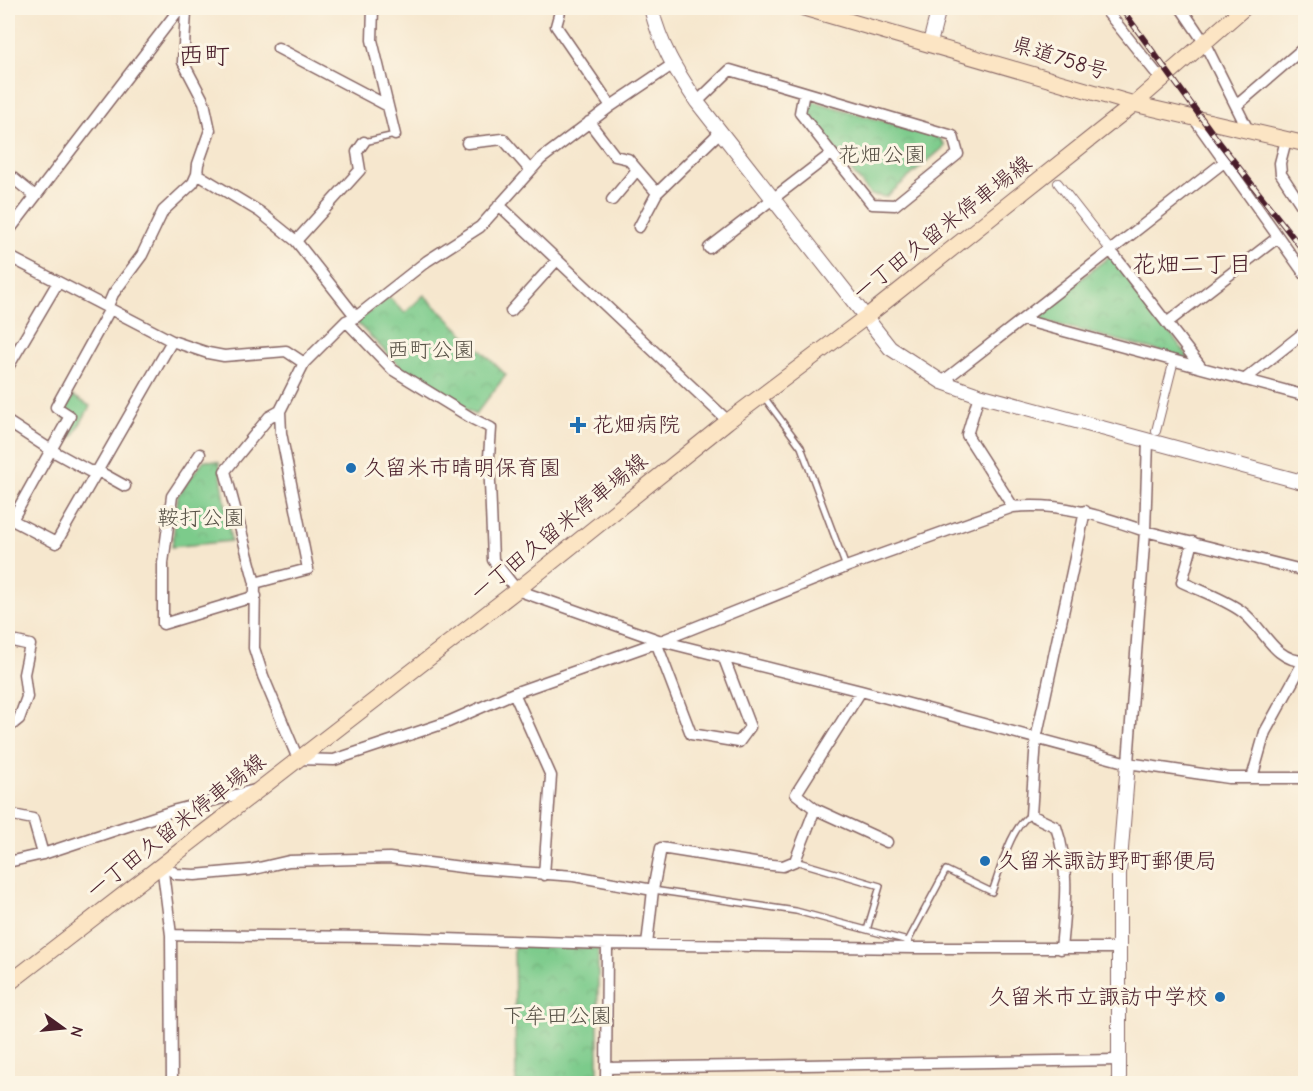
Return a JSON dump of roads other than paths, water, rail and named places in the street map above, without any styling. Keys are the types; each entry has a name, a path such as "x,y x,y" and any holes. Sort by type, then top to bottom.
{"main road":[{"name":"県道758号","path":"804,8 1134,104 1305,144"},
{"name":"一丁田久留米停車場線","path":"9,981 517,590 728,421 866,317 1134,104 1244,8"}],"street":[{"path":"8,232 182,8 186,12 183,62 204,102 210,130 204,143 197,174 193,183 163,211 142,255 113,294 109,309 56,406 70,416 12,520 56,543 172,341"},
{"path":"373,8 372,40 394,135"},
{"path":"561,8 556,26 610,106"},
{"path":"651,8 659,37 672,65 697,102 890,348 942,382 979,395 1152,436 1305,483"},
{"path":"930,43 939,8"},
{"path":"1104,8 1161,79"},
{"path":"1181,8 1204,42 1248,130"},
{"path":"1236,106 1305,46"},
{"path":"278,48 387,106"},
{"path":"255,583 308,569 281,433 280,411 304,363 351,319 427,261 480,227 530,170 589,122 672,65"},
{"path":"697,102 730,70 953,136 958,154 894,204 872,204 800,112 804,92"},
{"path":"1193,117 1305,276"},
{"path":"589,122 615,156 628,159 657,193"},
{"path":"639,227 657,193 720,132"},
{"path":"467,143 503,139 530,170"},
{"path":"1286,140 1280,163 1281,174 1305,212"},
{"path":"296,241 360,170 357,152 364,142"},
{"path":"709,248 831,154"},
{"path":"942,382 1224,162"},
{"path":"612,201 637,170"},
{"path":"8,174 35,196"},
{"path":"197,174 260,212 296,241 351,319 393,370 491,428 489,457 494,560 517,590 658,641 861,691 1128,763 1229,778 1305,778"},
{"path":"1058,183 1201,367"},
{"path":"499,205 728,421"},
{"path":"1168,322 1277,238"},
{"path":"8,256 172,341 208,354 224,356 286,351 304,363"},
{"path":"511,311 557,260"},
{"path":"8,367 57,282"},
{"path":"1023,320 1305,396"},
{"path":"1244,380 1305,331"},
{"path":"1119,1083 1119,873 1152,436 1174,360"},
{"path":"979,395 967,435 1013,507"},
{"path":"280,411 269,417 225,471 255,583 254,648 263,676 298,759 334,760 448,722 514,693 658,641 846,567 1013,507 1034,505 1085,511 1146,531 1305,571"},
{"path":"8,422 89,471 98,471 125,486"},
{"path":"200,454 172,496 163,563 163,624 256,597"},
{"path":"1062,949 1066,872 1062,845 1056,827 1031,815 1036,739 1085,511"},
{"path":"1193,542 1182,582 1242,611 1276,650 1293,661 1305,661 1265,732 1252,778"},
{"path":"8,640 30,645 24,674 27,697 20,719 8,728"},
{"path":"658,641 691,734 738,742 750,727 723,656"},
{"path":"861,691 796,794 815,808 887,842"},
{"path":"514,693 551,776 544,875"},
{"path":"8,862 43,855 176,810 260,789"},
{"path":"647,945 653,890 661,848 783,866 795,861 815,808"},
{"path":"8,813 33,819 43,855"},
{"path":"162,864 176,874 195,875 250,870 289,861 389,858 469,868 574,876 653,890"},
{"path":"162,864 171,935 172,1083"},
{"path":"171,935 381,937 647,945 1118,948"},
{"path":"606,1083 607,944"},
{"path":"606,1068 1118,1060"}],"lane":[{"path":"364,142 394,135"},
{"path":"763,395 801,447 846,567"},
{"path":"653,890 795,911 867,930 910,945 946,870 992,892 1016,829 1024,819 1031,815"},
{"path":"795,861 880,886 867,930"}],"railway":[{"path":"1121,8 1219,142 1306,254"}],"place":[{"name":"花畑病院","path":"578,425"},
{"name":"久留米市晴明保育園","path":"351,468"},
{"name":"久留米諏訪野町郵便局","path":"985,861"},
{"name":"久留米市立諏訪中学校","path":"1220,997"}],"district":[{"name":"西町","path":"204,56"},
{"name":"花畑二丁目","path":"1192,264"}],"park label":[{"name":"花畑公園","path":"882,155"},
{"name":"西町公園","path":"431,350"},
{"name":"鞍打公園","path":"201,518"},
{"name":"下牟田公園","path":"557,1016"}]}
